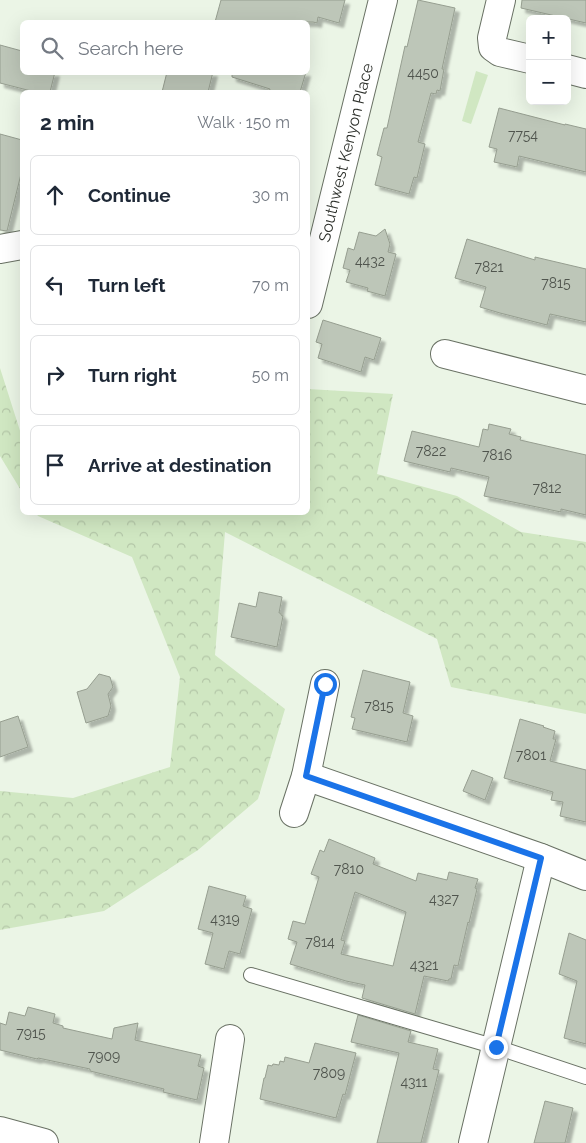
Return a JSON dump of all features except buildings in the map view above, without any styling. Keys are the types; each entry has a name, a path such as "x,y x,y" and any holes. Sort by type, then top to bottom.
{"street":[{"name":"Southwest Kenyon Place","path":"310,296 384,0"},
{"path":"501,0 492,38 493,47 500,52 526,59"},
{"path":"571,70 586,74"},
{"path":"0,250 20,245"},
{"path":"445,354 586,390"},
{"path":"294,813 306,776 325,684"},
{"path":"306,776 541,858 586,876"},
{"path":"473,1143 541,858"},
{"path":"214,1143 230,1040"},
{"path":"0,1132 44,1143"}],"lane":[{"path":"251,975 496,1047 586,1077"}],"green space":[{"path":"476,71 488,75 471,124 462,121"},
{"path":"0,368 20,431 20,489 0,456"},
{"path":"310,389 393,394 377,474 457,496 521,532 586,542 586,714 451,687 437,639 225,532 215,655 285,709 258,799 198,850 104,911 0,930 0,791 73,798 170,767 180,677 132,557 38,516 310,515"}],"route":[{"path":"325,684 306,776 541,858 496,1047"}]}
